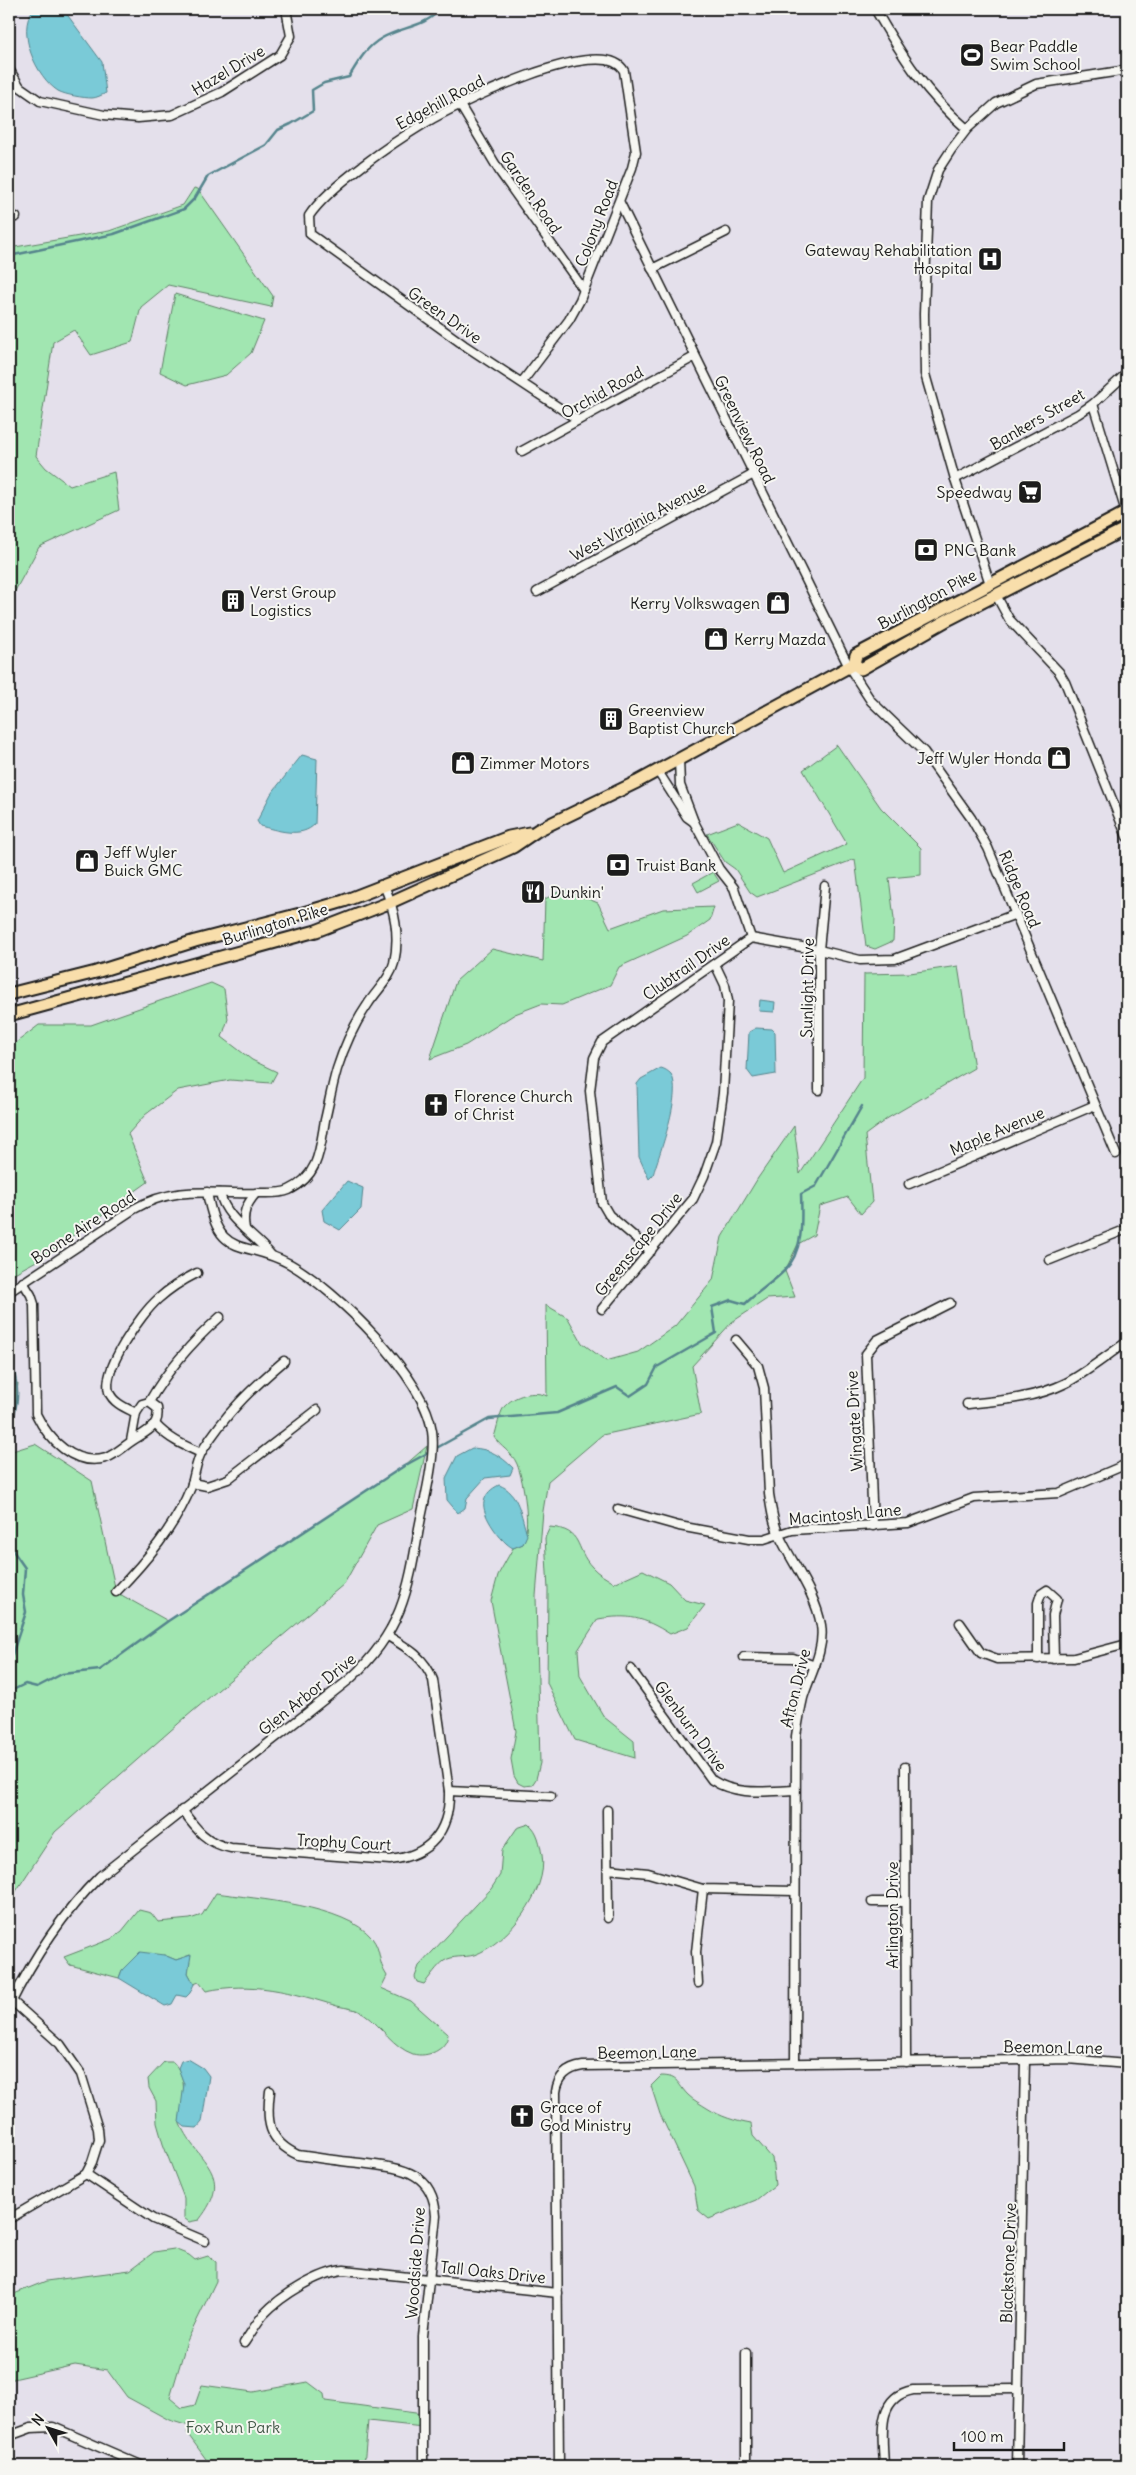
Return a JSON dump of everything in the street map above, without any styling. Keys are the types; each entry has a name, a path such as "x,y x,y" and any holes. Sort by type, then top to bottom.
{"main road":[{"name":"Burlington Pike","path":"9,1015 316,930 391,902 513,847 538,830 679,759 851,665 856,655 1127,512"},
{"name":"Burlington Pike","path":"851,665 861,668 996,595 1127,528"},
{"name":"Burlington Pike","path":"9,994 96,972 195,941 300,914 384,886 509,837 538,830"}],"street":[{"name":"Hazel Drive","path":"9,69 28,94 40,101 104,115 138,118 172,115 222,92 280,55 290,36 286,9"},
{"path":"875,9 905,61 924,87 967,129"},
{"name":"Edgehill Road","path":"308,222 313,209 347,179 401,138 426,122 505,83 535,72 584,61 615,60"},
{"name":"Colony Road","path":"522,382 569,320 584,290 620,203 636,152 624,70 621,64 615,60"},
{"path":"990,584 955,479 925,374 923,346 928,200 938,170 967,129 996,103 1036,84 1127,70"},
{"path":"9,87 17,82"},
{"name":"Garden Road","path":"460,105 500,172 584,290"},
{"name":"Greenview Road","path":"620,203 752,475 851,665"},
{"name":"Green Drive","path":"308,222 310,234 326,246 464,345 578,420"},
{"path":"652,269 726,232"},
{"name":"Orchid Road","path":"522,451 694,357"},
{"name":"Bankers Street","path":"955,479 1093,404 1127,373"},
{"path":"1093,404 1127,512"},
{"name":"West Virginia Avenue","path":"538,592 752,475"},
{"path":"996,595 1009,619 1059,672 1065,682 1127,837"},
{"name":"Ridge Road","path":"851,665 871,701 915,741 971,818 988,848 1116,1154"},
{"path":"679,759 680,785 694,822 719,869 734,888 751,938"},
{"path":"657,770 687,817 694,822"},
{"name":"Boone Aire Road","path":"9,1292 144,1203 178,1192 256,1194 288,1190 303,1180 319,1158 332,1087 340,1061 367,1004 391,970 397,928 391,902 384,886"},
{"name":"Sunlight Drive","path":"819,1090 819,950 826,886"},
{"name":"Clubtrail Drive","path":"651,1252 609,1215 602,1203 590,1091 594,1058 602,1042 751,938 819,950 860,960 895,959 1016,914"},
{"name":"Greenscape Drive","path":"602,1309 693,1199 704,1176 716,1142 723,1093 728,1001 726,985 715,964"},
{"name":"Maple Avenue","path":"909,1184 1095,1105"},
{"name":"Glen Arbor Drive","path":"10,2004 49,1937 80,1897 122,1857 350,1679 371,1659 388,1636 402,1606 411,1576 432,1449 430,1422 409,1378 387,1350 323,1287 290,1264 240,1247 221,1236 213,1218 207,1192"},
{"name":"Glen Arbor Drive","path":"220,1193 225,1206 271,1256"},
{"path":"245,1229 243,1219 245,1208 256,1194"},
{"path":"1050,1260 1127,1229"},
{"path":"136,1413 118,1403 110,1393 108,1378 130,1333 157,1299 196,1273"},
{"path":"23,1282 34,1304 36,1414 44,1430 53,1441 65,1450 86,1458 104,1458 117,1453 131,1441 156,1425 159,1415 157,1408 149,1402"},
{"name":"Wingate Drive","path":"873,1526 866,1354 877,1340 950,1304"},
{"path":"131,1441 136,1413 142,1404 149,1402 167,1373 192,1342 220,1317"},
{"name":"Afton Drive","path":"736,1340 754,1361 762,1378 769,1494 779,1534 811,1594 821,1625 820,1644 815,1666 798,1719 795,1790 795,2063"},
{"path":"967,1404 1031,1395 1049,1390 1066,1382 1127,1342"},
{"path":"116,1592 144,1563 165,1534 192,1483 201,1453 239,1400 284,1361"},
{"path":"192,1483 207,1486 228,1479 317,1410"},
{"path":"156,1425 165,1436 201,1453"},
{"name":"Macintosh Lane","path":"618,1509 679,1526 749,1539 764,1539 792,1530 908,1523 974,1498 1059,1493 1127,1464"},
{"path":"1038,1659 1038,1603 1041,1594 1047,1590 1052,1592 1057,1599 1053,1615 1054,1659"},
{"path":"960,1624 975,1646 989,1658 1054,1659 1091,1654 1127,1644"},
{"name":"Trophy Court","path":"182,1810 203,1836 210,1842 225,1847 390,1860 416,1854 436,1838 448,1817 449,1791 435,1688 430,1673 418,1655 388,1636"},
{"path":"744,1657 793,1658 815,1666"},
{"name":"Glenburn Drive","path":"631,1669 712,1780 731,1789 752,1792 795,1790"},
{"name":"Arlington Drive","path":"905,1767 906,2062"},
{"path":"449,1791 551,1796"},
{"path":"607,1810 608,1918"},
{"path":"608,1870 648,1873 703,1889 795,1891"},
{"path":"698,1983 696,1952 703,1889"},
{"path":"872,1902 905,1902"},
{"path":"9,2219 86,2174 95,2157 99,2140 98,2128 81,2074 60,2044 24,2010 10,2004"},
{"name":"Beemon Lane","path":"559,2466 556,2092 563,2075 572,2069 583,2066 1067,2059 1127,2064"},
{"name":"Blackstone Drive","path":"1017,2466 1017,2389 1023,2250 1024,2060"},
{"name":"Woodside Drive","path":"270,2091 269,2125 273,2135 287,2150 298,2156 400,2168 424,2182 433,2198 435,2207 423,2336 423,2466"},
{"path":"86,2174 153,2219 204,2241"},
{"name":"Tall Oaks Drive","path":"244,2342 270,2309 326,2273 344,2270 558,2293"},
{"path":"746,2353 746,2466"},
{"path":"884,2466 884,2415 890,2403 899,2395 913,2390 1017,2389"},
{"path":"9,2436 31,2428 53,2426 143,2466"}],"green space":[{"path":"194,188 198,189 273,296 271,307 168,285 141,307 132,342 91,355 74,330 53,342 36,456 46,468 70,486 114,472 119,510 39,547 9,602 9,248 109,231 183,205"},
{"path":"175,294 264,321 251,353 226,375 187,385 160,372"},
{"path":"837,745 881,808 921,848 921,875 889,878 894,919 893,941 875,949 866,946 855,859 757,897 750,892 735,869 725,862 707,834 738,822 767,838 783,873 847,844 803,770"},
{"path":"713,872 719,881 698,892 693,883"},
{"path":"564,889 598,903 610,928 663,909 714,907 710,920 687,936 619,967 610,985 562,1005 541,1004 515,1014 466,1045 430,1059 456,981 492,949 543,961 545,899"},
{"path":"958,966 974,1068 888,1118 865,1135 872,1202 861,1214 848,1197 820,1206 814,1235 798,1244 785,1271 795,1297 767,1299 732,1322 692,1366 701,1414 602,1435 548,1481 543,1511 536,1596 540,1763 536,1779 532,1785 524,1786 518,1783 514,1776 511,1759 516,1731 491,1601 498,1575 513,1548 523,1544 526,1516 524,1492 517,1464 494,1437 504,1407 513,1399 530,1394 547,1396 546,1305 568,1318 582,1343 606,1361 638,1352 675,1326 713,1280 722,1237 758,1178 794,1126 800,1174 863,1078 864,974 910,973"},
{"path":"211,983 224,989 228,1019 222,1037 252,1060 277,1072 271,1083 230,1080 178,1090 145,1115 128,1134 148,1182 40,1259 9,1276 9,1048 39,1025 91,1025"},
{"path":"18,1383 15,1412 9,1428 9,1389"},
{"path":"35,1444 92,1481 116,1592 168,1621 404,1466 427,1446 413,1509 377,1525 344,1584 186,1717 55,1832 9,1902 9,1452"},
{"path":"550,1527 561,1529 573,1536 592,1567 614,1583 643,1570 669,1583 685,1600 705,1605 688,1627 670,1634 644,1620 636,1618 598,1619 578,1650 580,1676 604,1717 634,1741 635,1758 575,1740 547,1683 548,1590 545,1538"},
{"path":"529,1824 535,1830 538,1838 542,1855 542,1869 539,1884 523,1914 500,1940 487,1949 474,1955 447,1959 424,1984 417,1982 415,1977 419,1966 491,1889 500,1875 502,1850 517,1828"},
{"path":"216,1893 299,1905 342,1918 359,1927 372,1938 377,1947 387,1976 381,1988 411,2001 448,2034 447,2040 435,2052 424,2055 413,2054 399,2047 372,2020 356,2010 288,1992 240,1987 206,1991 199,1982 194,1984 188,1973 190,1955 176,1960 164,1955 122,1970 119,1978 70,1965 64,1957 111,1939 122,1931 139,1910 151,1913 158,1922 190,1919 202,1915"},
{"path":"164,2062 173,2062 181,2074 183,2092 180,2124 210,2169 214,2180 214,2191 210,2204 199,2220 189,2222 184,2218 184,2198 163,2144 157,2123 156,2101 149,2088 148,2079"},
{"path":"661,2076 675,2079 690,2097 712,2111 739,2122 751,2124 753,2136 772,2158 775,2185 756,2200 709,2219 698,2210 694,2186 660,2114 651,2086"},
{"name":"Fox Run Park","path":"174,2249 189,2255 195,2260 208,2256 216,2262 216,2281 187,2341 170,2398 182,2408 195,2405 202,2385 253,2392 308,2382 324,2394 325,2401 423,2414 423,2427 368,2421 364,2466 211,2466 187,2433 189,2426 169,2420 127,2397 107,2370 75,2365 9,2380 9,2296 46,2281 130,2270 154,2252"}],"water":[{"path":"63,9 102,62 106,93 94,98 70,95 58,91 42,75 36,65 28,41 28,19 33,10"},
{"path":"302,755 317,759 315,824 309,829 296,832 260,826 257,821 271,794"},
{"path":"760,1000 775,1002 774,1012 759,1011"},
{"path":"756,1028 772,1029 775,1032 776,1074 753,1078 747,1070 749,1032"},
{"path":"661,1068 671,1074 674,1083 674,1095 669,1124 653,1175 649,1179 639,1157 637,1084 641,1079"},
{"path":"347,1181 363,1188 361,1209 340,1230 324,1221 322,1210"},
{"path":"472,1448 494,1454 513,1468 510,1475 485,1478 467,1498 465,1508 458,1513 447,1500 446,1478 457,1456"},
{"path":"499,1485 506,1488 515,1499 527,1535 523,1544 513,1548 503,1541 493,1528 484,1508 484,1502 488,1494"},
{"path":"140,1952 164,1955 176,1960 191,1955 188,1973 194,1984 190,1993 186,1997 177,1995 172,2004 165,2006 119,1978 122,1970"},
{"path":"188,2059 203,2068 209,2076 202,2122 197,2128 185,2127 179,2122 184,2084 178,2068 181,2061"}],"waterway":[{"path":"9,256 114,234 184,209 195,198 208,176 266,145 278,130 313,111 312,90 324,83 349,77 363,55 376,42 390,34 427,20 441,9"},
{"path":"9,1692 25,1684 37,1687 62,1674 100,1670 168,1621 404,1466 489,1419 557,1413 617,1387 630,1396 648,1384 657,1367 716,1333 712,1307 731,1300 745,1304 791,1263 800,1235 801,1194 816,1186 862,1106"},
{"path":"9,1357 17,1385 17,1400 9,1428"},
{"path":"9,1545 25,1568 23,1595 26,1612 9,1664"}],"place":[{"name":"Bear Paddle Swim School","path":"972,55"},
{"name":"Gateway Rehabilitation Hospital","path":"990,259"},
{"name":"Speedway","path":"1030,492"},
{"name":"PNC Bank","path":"926,550"},
{"name":"Verst Group Logistics","path":"233,601"},
{"name":"Kerry Volkswagen","path":"778,603"},
{"name":"Kerry Mazda","path":"716,639"},
{"name":"Greenview Baptist Church","path":"611,719"},
{"name":"Jeff Wyler Honda","path":"1059,758"},
{"name":"Zimmer Motors","path":"463,763"},
{"name":"Jeff Wyler Buick GMC","path":"87,861"},
{"name":"Truist Bank","path":"618,865"},
{"name":"Dunkin'","path":"533,892"},
{"name":"Florence Church of Christ","path":"436,1105"},
{"name":"Grace of God Ministry","path":"522,2116"}]}
